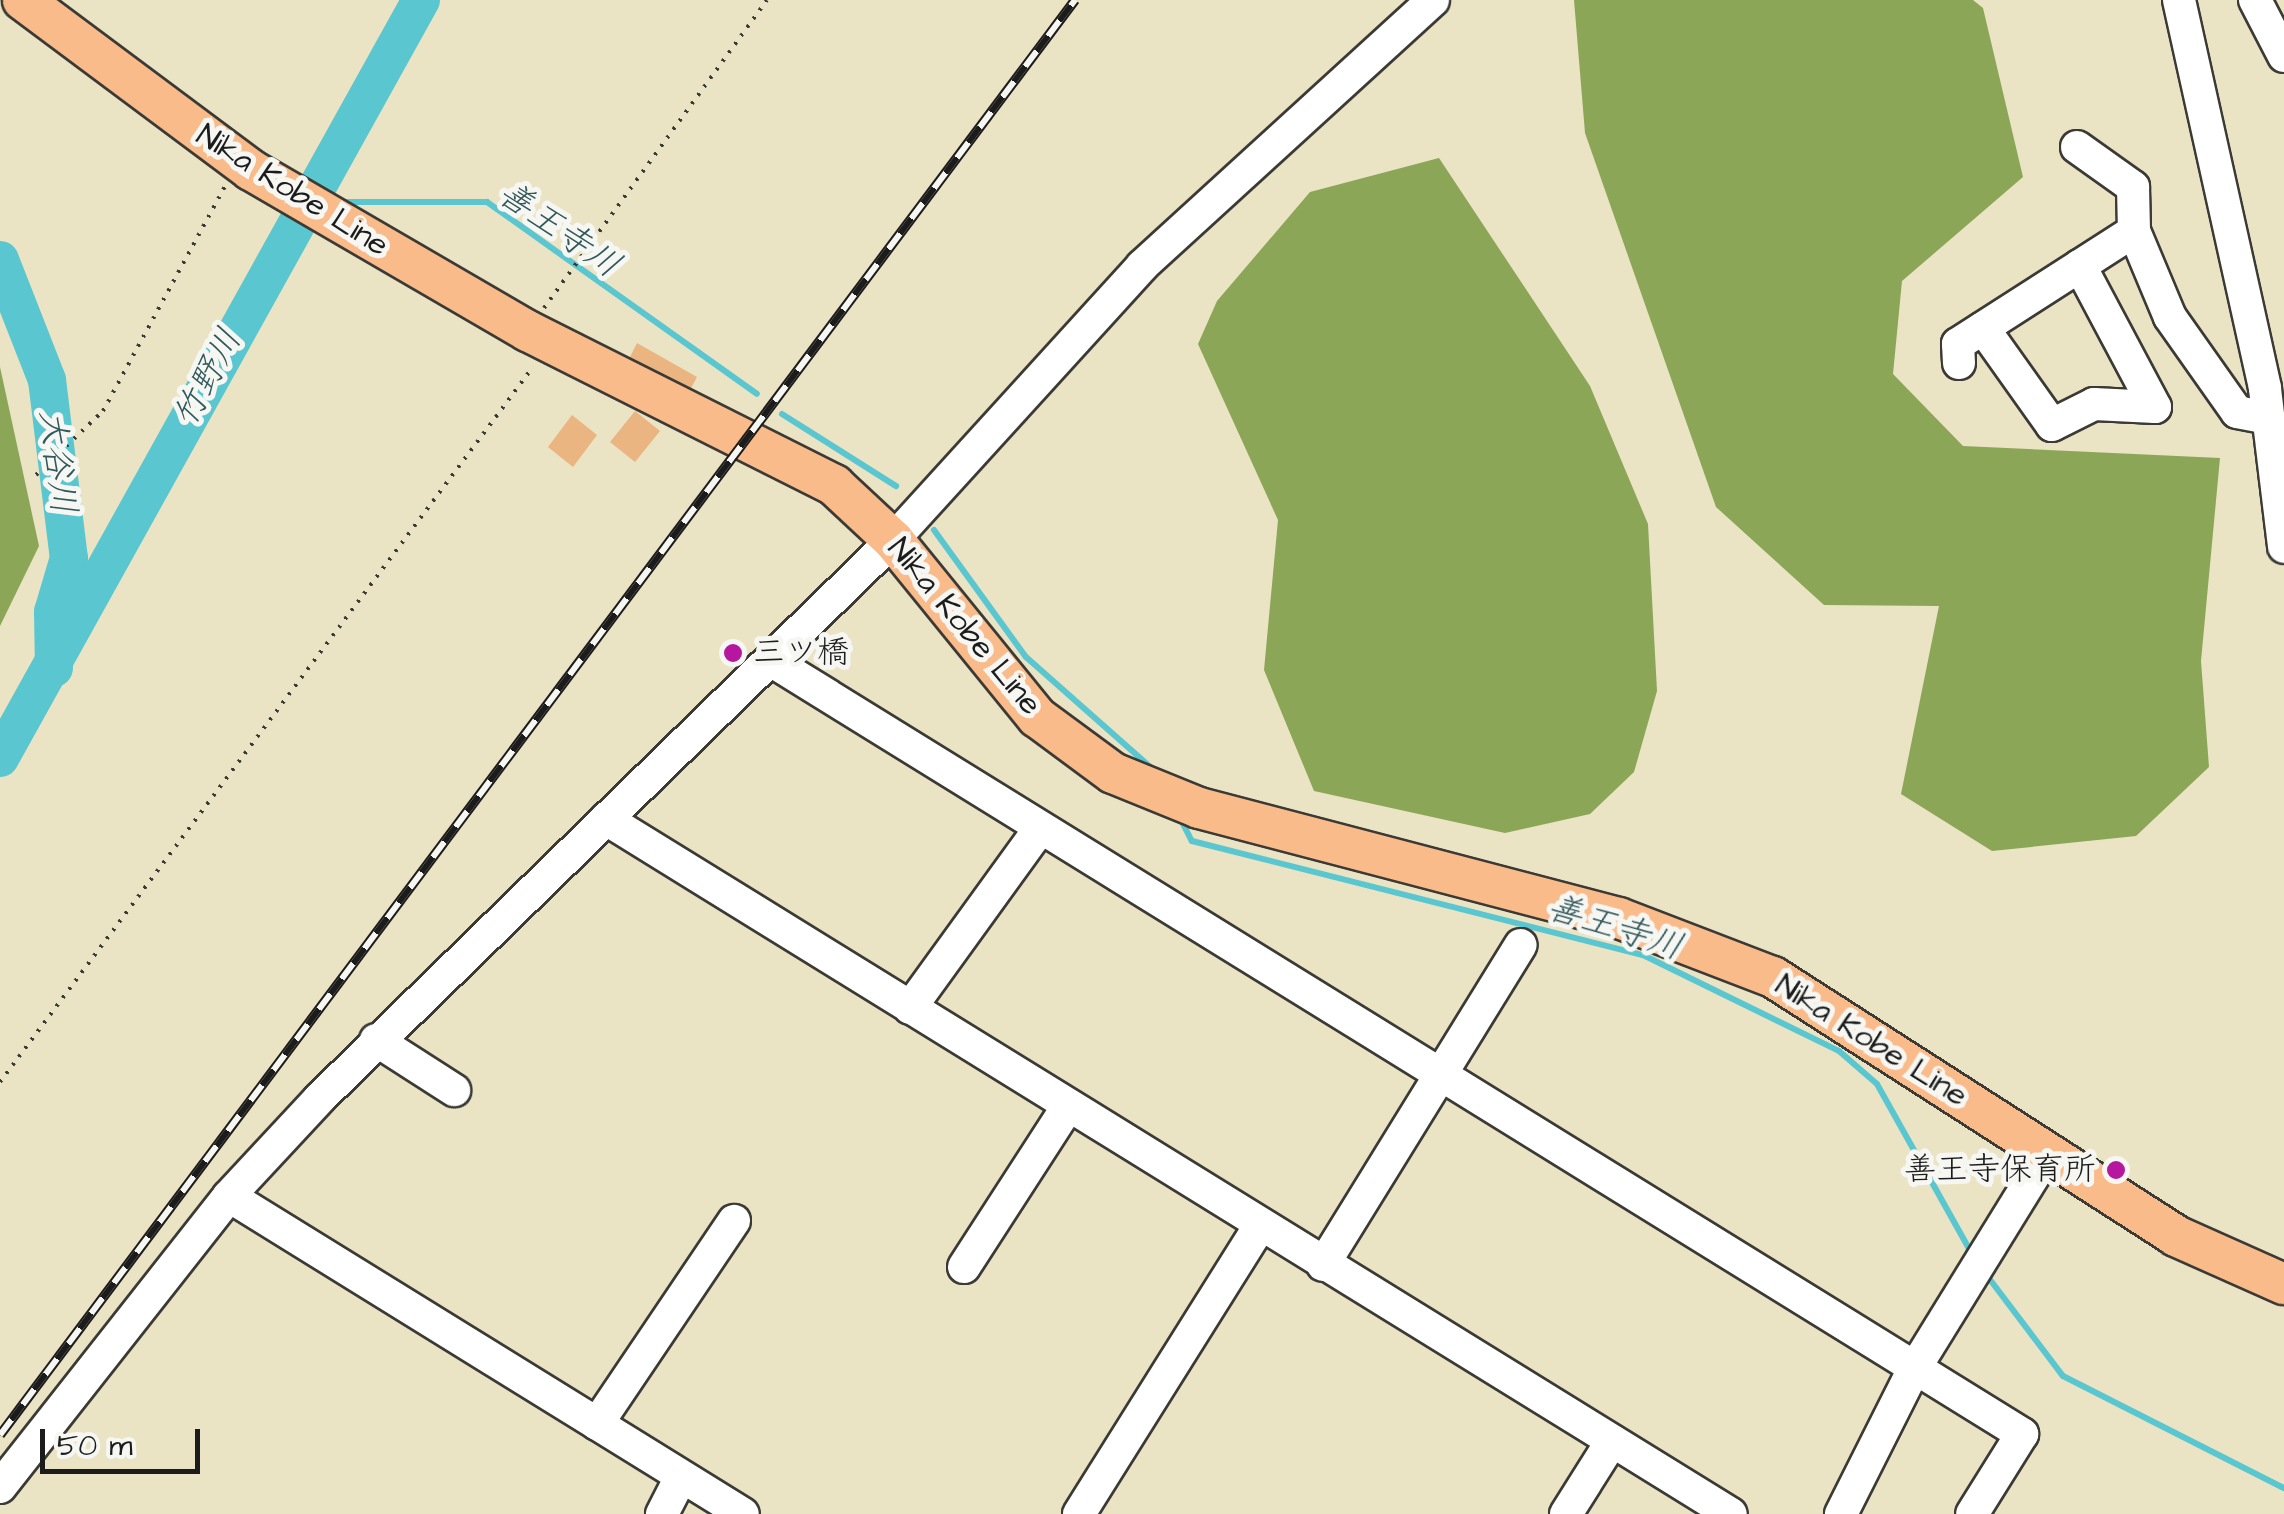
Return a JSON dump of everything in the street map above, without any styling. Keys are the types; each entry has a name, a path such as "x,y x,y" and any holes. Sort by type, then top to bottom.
{"main road":[{"name":"Nika Kobe Line","path":"23,0 245,166 352,230 539,337 783,454 893,540 1037,717 1152,793 1700,946 1836,1012 2046,1156 2176,1236 2284,1284"}],"street":[{"path":"0,1487 229,1196 376,1040 893,540 1142,266 1433,0"},
{"path":"2179,0 2268,418 2284,548"},
{"path":"2255,0 2284,56"},
{"path":"2077,146 2133,187 2134,232 2170,317 2238,412 2268,418"},
{"path":"1959,363 1958,344 2134,232"},
{"path":"1983,328 2052,425 2094,404 2156,407 2080,266"},
{"path":"772,661 1439,1080 2022,1434 1972,1514"},
{"path":"606,819 1732,1514"},
{"path":"910,1008 1038,831"},
{"path":"1323,1265 1521,945"},
{"path":"376,1040 454,1090"},
{"path":"964,1267 1068,1106"},
{"path":"1841,1514 1913,1371 2046,1156"},
{"path":"229,1196 743,1514"},
{"path":"597,1424 734,1222"},
{"path":"1080,1514 1260,1225"},
{"path":"1566,1514 1612,1441"},
{"path":"662,1514 681,1477"}],"path":[{"path":"0,1082 539,337 768,0"},
{"path":"36,475 62,460 103,411 245,166"}],"green space":[{"path":"1574,0 1973,0 1983,8 2023,177 1902,281 1893,374 1963,446 2220,458 2201,661 2209,767 2136,836 1992,851 1901,794 1939,606 1824,605 1716,507 1585,133"},
{"path":"1439,158 1590,386 1648,524 1657,691 1634,772 1590,814 1505,833 1314,791 1264,670 1278,520 1198,344 1217,301 1310,192"},
{"path":"0,367 39,546 0,626"}],"building":[{"path":"637,343 697,377 689,392 629,359"},
{"path":"635,411 660,431 635,462 610,442"},
{"path":"572,415 597,435 573,467 548,447"}],"waterway":[{"name":"竹野川","path":"0,758 421,0"},
{"name":"善王寺川","path":"340,202 487,202 757,394"},
{"name":"大谷川","path":"0,260 47,380 69,558 53,612 54,668"},
{"name":"善王寺川","path":"782,414 896,486"},
{"name":"善王寺川","path":"934,530 1026,657 1157,773"},
{"name":"善王寺川","path":"1179,816 1192,841 1643,955 1839,1051 1877,1084 1972,1254"},
{"name":"善王寺川","path":"1985,1273 2063,1376 2284,1488"}],"railway":[{"path":"0,1435 1075,0"}],"place":[{"name":"三ツ橋","path":"733,653"},
{"name":"善王寺保育所","path":"2116,1170"}]}
